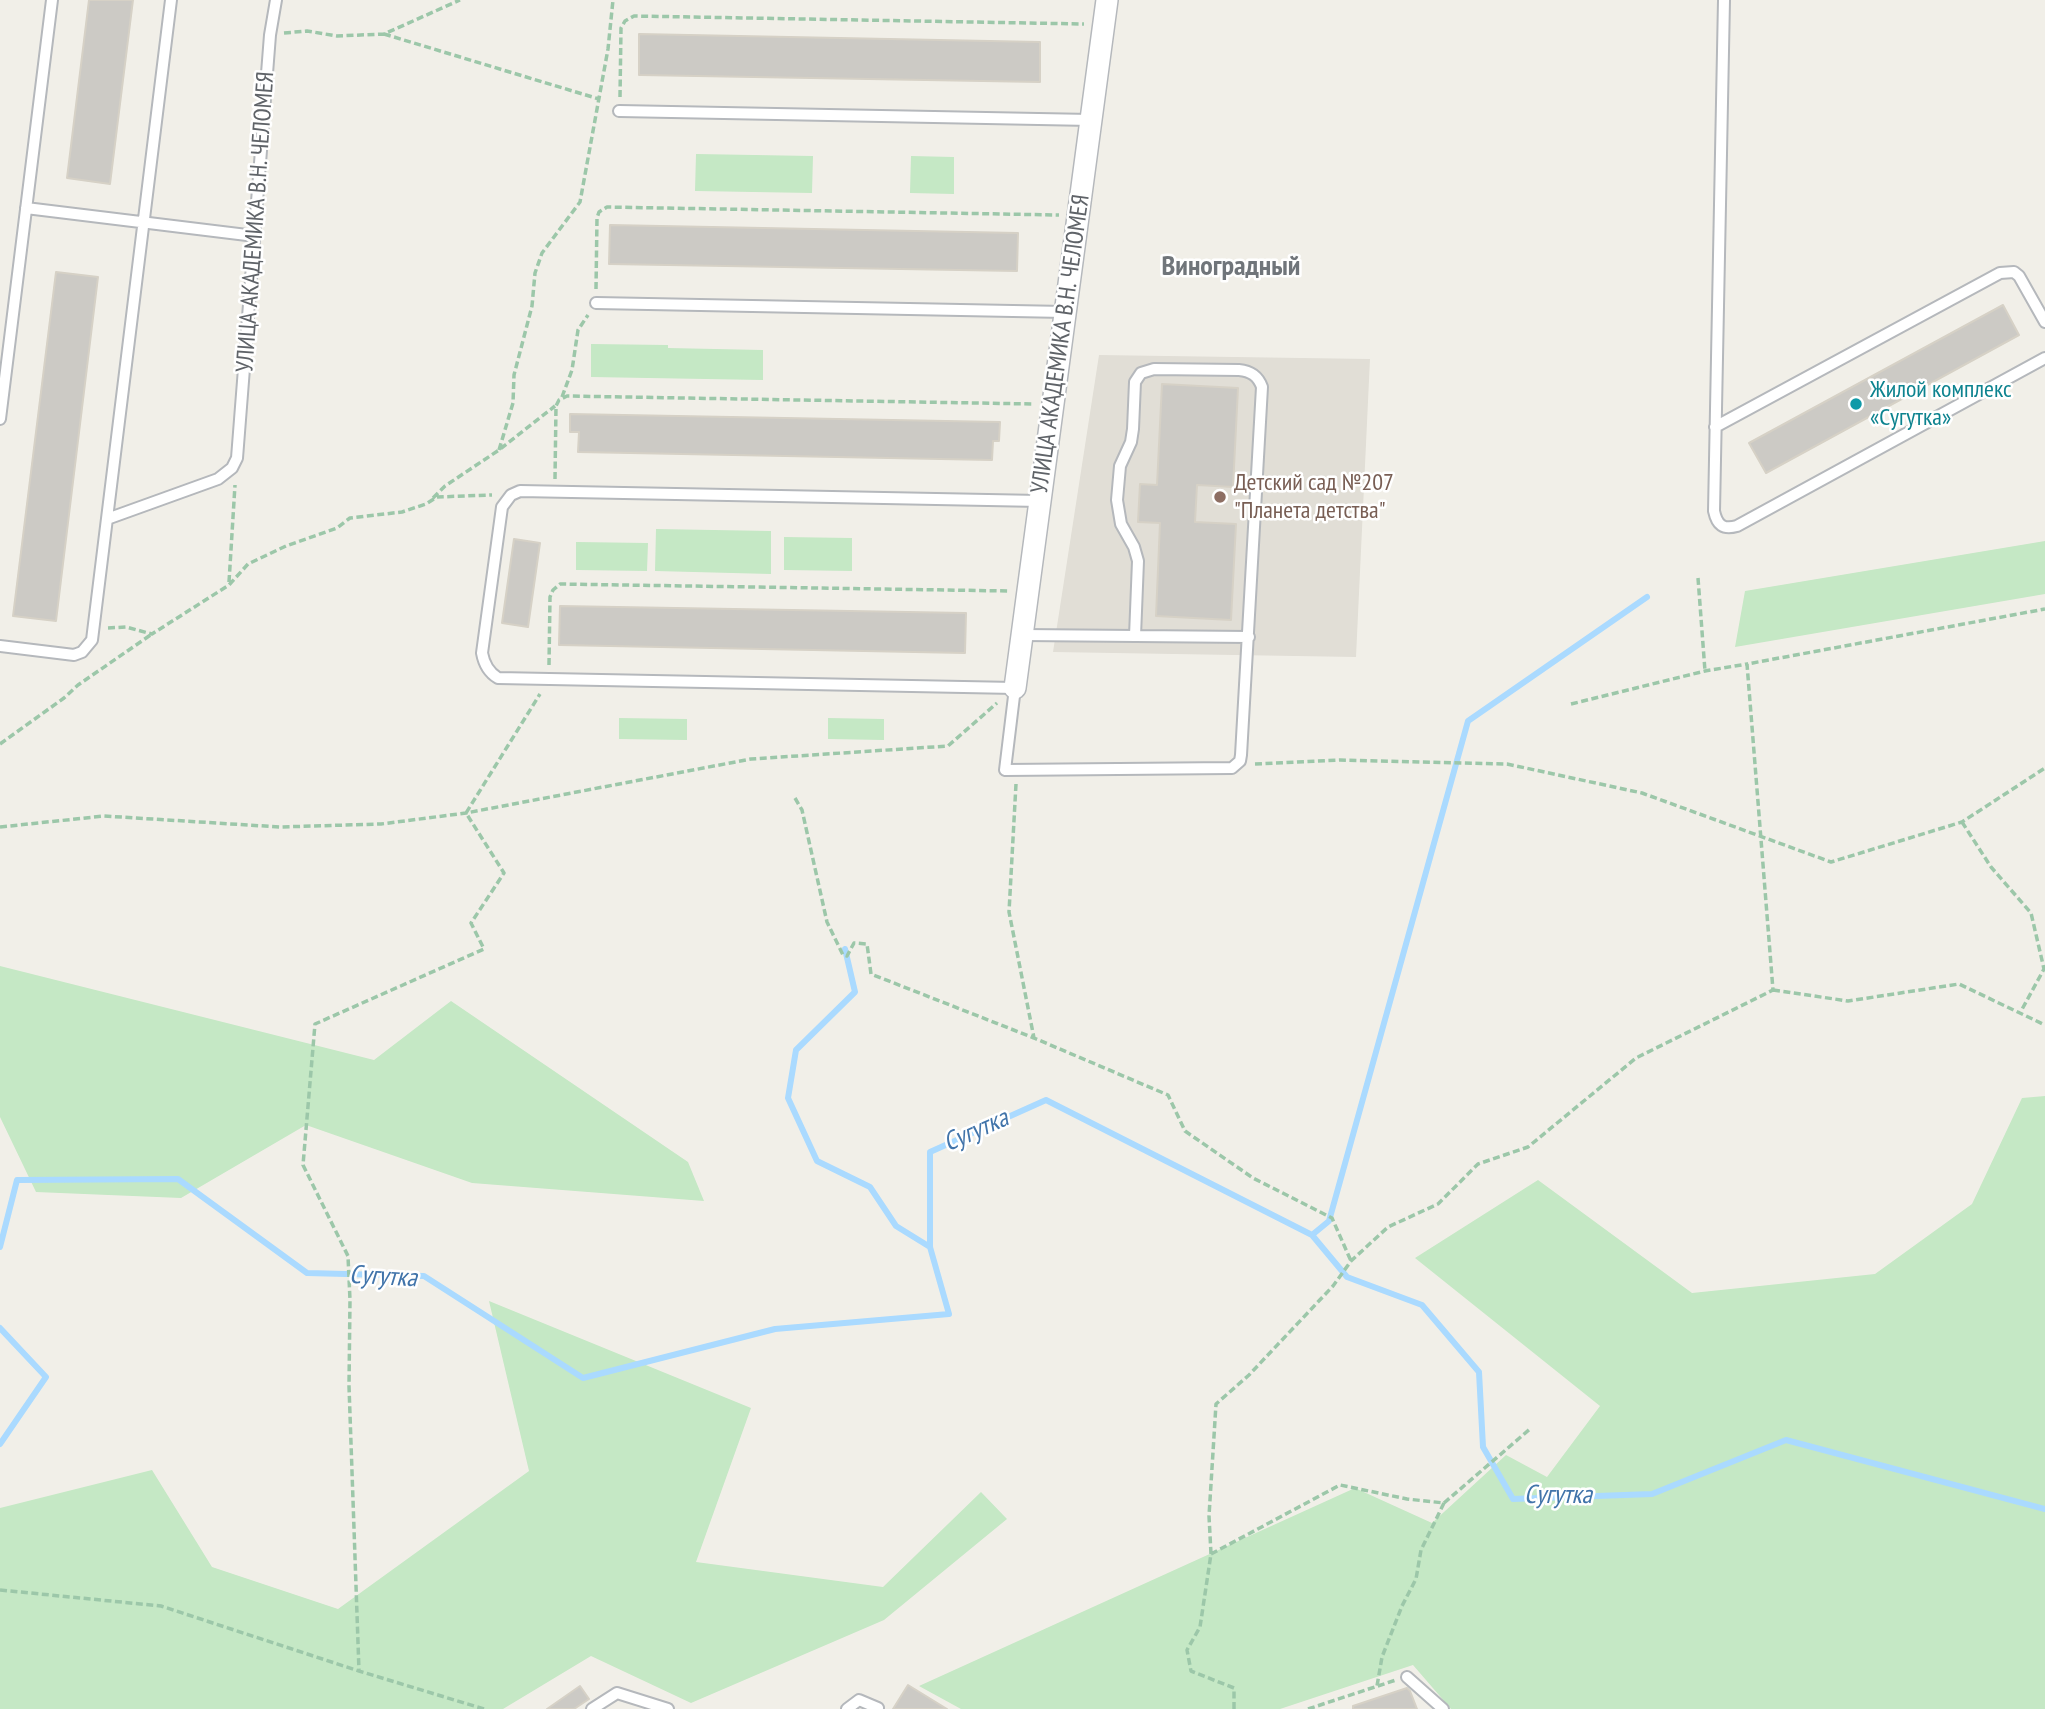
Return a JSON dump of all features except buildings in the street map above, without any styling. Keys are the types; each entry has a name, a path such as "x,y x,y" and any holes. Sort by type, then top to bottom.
{"street":[{"name":"УЛИЦА АКАДЕМИКА В.Н. ЧЕЛОМЕЯ","path":"1015,688 1107,0"}],"lane":[{"path":"0,419 52,0"},
{"path":"0,646 74,654 87,648 92,640 171,0"},
{"name":"УЛИЦА АКАДЕМИКА В.Н. ЧЕЛОМЕЯ","path":"237,458 270,35 276,0"},
{"path":"1724,0 1713,511 1716,522 1728,528 1737,526 2045,358"},
{"path":"619,111 1091,120"},
{"path":"26,208 255,236"},
{"path":"1715,427 2000,273 2014,272 2019,276 2045,321"},
{"path":"596,303 1065,312"},
{"path":"1040,501 520,491 502,506 482,653 484,661 487,669 498,678 1015,688 1005,770 1232,768 1237,765 1241,755 1249,638 1262,387 1255,375 1245,371 1154,369 1141,373 1135,382 1131,442 1120,466 1118,478 1121,524 1134,547 1138,561 1135,636"},
{"path":"107,519 218,479 232,468 237,458"},
{"path":"1023,635 1249,638"},
{"path":"1407,1677 1442,1709"},
{"path":"592,1709 617,1693 668,1709"},
{"path":"847,1709 859,1700 878,1708"}],"path":[{"path":"384,34 460,0"},
{"path":"499,450 513,403 513,375 532,306 535,273 542,253 580,202 608,49 613,0"},
{"path":"619,111 621,28 625,21 634,16 1104,25"},
{"path":"270,35 307,31 337,36 384,34 599,99"},
{"path":"426,504 445,486 499,450 556,406 562,397 572,370 578,330 596,303 597,218 599,212 607,207 1079,215"},
{"path":"562,397 1054,404"},
{"path":"555,492 556,406"},
{"path":"229,584 237,458"},
{"path":"0,744 78,685 229,584 248,564 286,546 337,528 350,518 402,512 426,504 437,497 512,495"},
{"path":"1698,578 1705,671"},
{"path":"466,813 549,679 550,597 560,584 1028,592"},
{"path":"1571,704 1705,671 2045,609"},
{"path":"93,629 126,627 152,634"},
{"path":"1747,664 1773,990"},
{"path":"0,827 104,816 292,827 381,824 466,813 751,759 947,746 1015,688"},
{"path":"1237,765 1340,760 1507,764 1642,793 1830,862 1962,822 2045,768"},
{"path":"1017,770 1009,912 1034,1038"},
{"path":"795,798 802,810 827,922 843,955 847,956 854,943 867,944 871,974 1034,1038 1168,1095 1185,1131 1253,1178 1330,1216 1351,1261"},
{"path":"359,1671 349,1386 348,1256 303,1165 314,1024 484,950 471,923 504,873 466,813"},
{"path":"1962,822 1991,867 2031,913 2044,969 2020,1013"},
{"path":"1234,1709 1234,1688 1191,1671 1187,1650 1200,1628 1211,1553 1209,1516 1216,1404 1249,1375 1333,1286 1351,1261 1388,1227 1438,1204 1478,1164 1528,1147 1636,1058 1773,990 1848,1001 1959,984 2045,1025"},
{"path":"1377,1686 1381,1657 1416,1579 1421,1549 1444,1503 1530,1429"},
{"path":"1211,1553 1340,1485 1408,1499 1444,1503"},
{"path":"0,1590 161,1606 484,1709"},
{"path":"1308,1709 1407,1677"}],"shaded area":[{"name":"Детский сад №207 \"Планета детства\"","path":"1099,355 1370,359 1356,657 1053,652"}],"green space":[{"path":"696,154 813,156 812,193 695,191"},
{"path":"911,156 954,157 954,194 910,193"},
{"path":"591,344 763,350 763,380 591,377"},
{"path":"656,529 771,531 771,574 655,571"},
{"path":"784,537 852,538 852,571 784,570"},
{"path":"2045,541 2045,594 1735,647 1745,591"},
{"path":"576,542 648,543 647,571 576,570"},
{"path":"619,718 687,719 687,740 619,739"},
{"path":"828,718 884,719 884,740 828,739"},
{"path":"0,966 374,1060 451,1001 688,1162 704,1201 472,1183 306,1125 181,1198 36,1192 0,1117"},
{"path":"2045,1096 2045,1709 1451,1709 1413,1665 1280,1709 961,1709 919,1686 1355,1488 1432,1523 1506,1455 1547,1477 1600,1406 1415,1258 1538,1180 1692,1293 1875,1274 1972,1204 2022,1098"},
{"path":"489,1301 751,1408 696,1562 883,1587 981,1492 1007,1519 884,1620 691,1703 591,1656 503,1709 0,1709 0,1508 152,1470 212,1567 338,1609 529,1471"}],"waterway":[{"path":"1312,1235 1329,1221 1468,721 1647,597"},
{"path":"845,949 855,992 796,1050 788,1098 817,1161 870,1187 896,1226 930,1247"},
{"name":"Сугутка","path":"0,1247 17,1180 178,1179 307,1273 424,1276 583,1378 775,1329 949,1314 930,1247 930,1152 1046,1100 1312,1235 1347,1277 1422,1305 1479,1372 1483,1447 1513,1499 1652,1494 1786,1440 2045,1509"},
{"name":"Сугутка","path":"0,1328 46,1377 0,1444"}],"place":[{"name":"Жилой комплекс «Сугутка»","path":"1856,404"},
{"name":"Детский сад №207 \"Планета детства\"","path":"1220,497"}],"district":[{"name":"Виноградный","path":"1231,267"}]}
